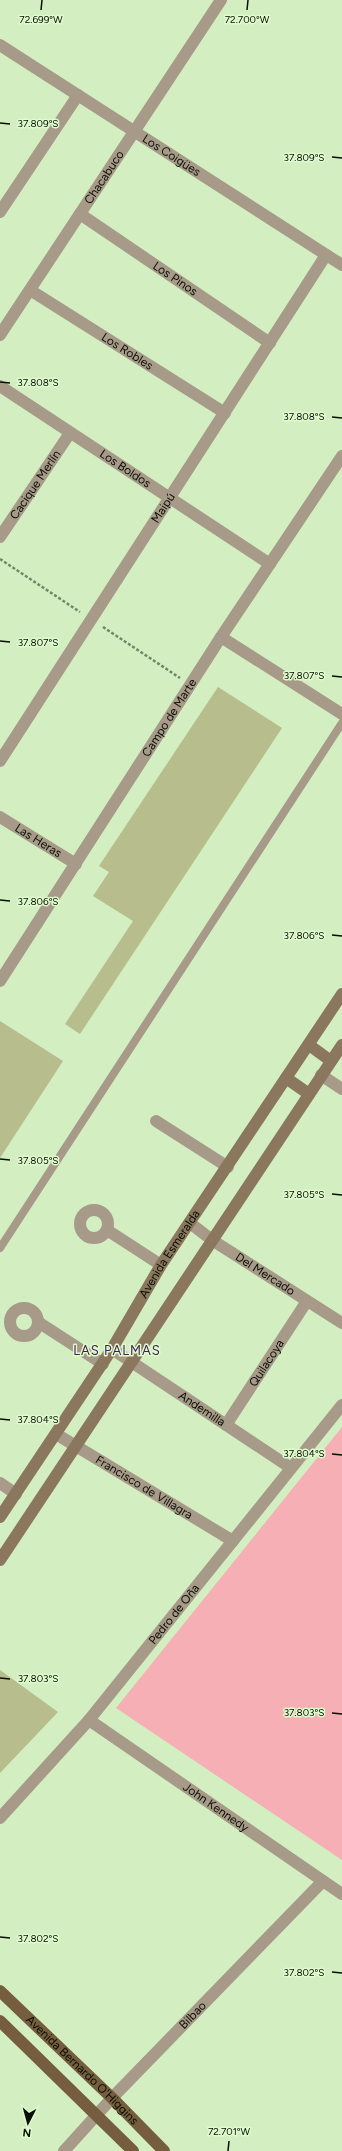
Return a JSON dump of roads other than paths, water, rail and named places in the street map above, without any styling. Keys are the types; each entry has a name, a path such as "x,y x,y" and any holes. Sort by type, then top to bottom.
{"main road":[{"name":"Avenida Bernardo O'Higgins","path":"0,1991 112,2098 164,2151"},
{"name":"Avenida Bernardo O'Higgins","path":"0,2021 133,2151"}],"street":[{"name":"Chacabuco","path":"0,335 221,0"},
{"name":"Los Coigües","path":"0,45 342,265"},
{"path":"0,212 78,95"},
{"name":"Los Pinos","path":"80,214 270,343"},
{"name":"Maipú","path":"0,761 326,255"},
{"name":"Los Robles","path":"30,290 225,413"},
{"name":"Los Boldos","path":"0,386 270,564"},
{"name":"Cacique Merlín","path":"0,537 70,433"},
{"name":"Campo de Marte","path":"0,981 222,637 342,456"},
{"path":"222,637 342,714"},
{"name":"Las Heras","path":"0,817 76,864"},
{"name":"Avenida Esmeralda","path":"0,1517 103,1364 161,1265 228,1167 342,994"},
{"path":"0,1560 342,1044"},
{"path":"309,1045 331,1061"},
{"path":"321,1075 342,1089"},
{"path":"286,1078 309,1094"},
{"path":"156,1121 228,1167"},
{"name":"Del Mercado","path":"190,1223 212,1240 342,1323"},
{"path":"107,1230 161,1265"},
{"name":"Quilacoya","path":"226,1424 307,1301"},
{"path":"38,1322 103,1364"},
{"name":"Andemilla","path":"112,1349 291,1468"},
{"name":"Pedro de Oña","path":"0,1818 89,1720 342,1405"},
{"name":"Francisco de Villagra","path":"56,1434 233,1541"},
{"path":"0,1483 16,1494"},
{"name":"John Kennedy","path":"89,1720 342,1894"},
{"name":"Bilbao","path":"64,2151 112,2098 323,1881"}],"lane":[{"path":"0,1248 342,723"}],"district":[{"name":"LAS PALMAS","path":"117,1350"}]}
